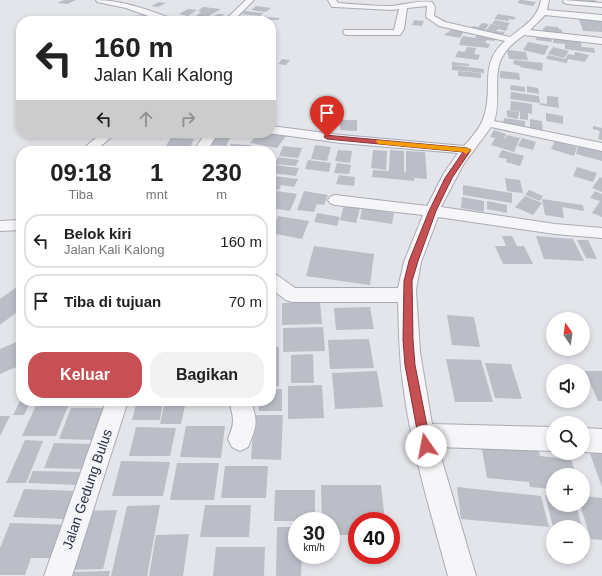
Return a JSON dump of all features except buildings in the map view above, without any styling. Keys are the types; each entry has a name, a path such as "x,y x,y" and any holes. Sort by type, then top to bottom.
{"street":[{"path":"100,0 122,2 152,16"},
{"path":"233,16 250,0"},
{"path":"332,0 335,5 392,8 421,3 429,4 431,7 430,17 442,24 517,36 602,41"},
{"path":"549,3 602,18"},
{"path":"462,576 431,468 423,435 410,365 408,281 432,211 448,178 487,123 492,106 493,68 498,54 549,3 602,5"},
{"path":"347,32 397,33 400,29 403,7"},
{"path":"487,123 602,147"},
{"path":"276,131 341,139 467,150"},
{"path":"93,146 104,138"},
{"path":"335,200 432,211 555,229 602,233"},
{"path":"0,226 16,225"},
{"path":"276,284 292,295 408,295"},
{"name":"Jalan Gedung Bulus","path":"58,576 115,406"},
{"path":"240,439 245,427 245,418 241,406"},
{"path":"423,435 546,439"},
{"path":"590,440 602,441"}],"slow traffic":[{"path":"379,142 467,150 466,152"}],"route":[{"path":"327,137 467,150 456,164 432,211 408,281 408,340 410,365 426,446"}]}
